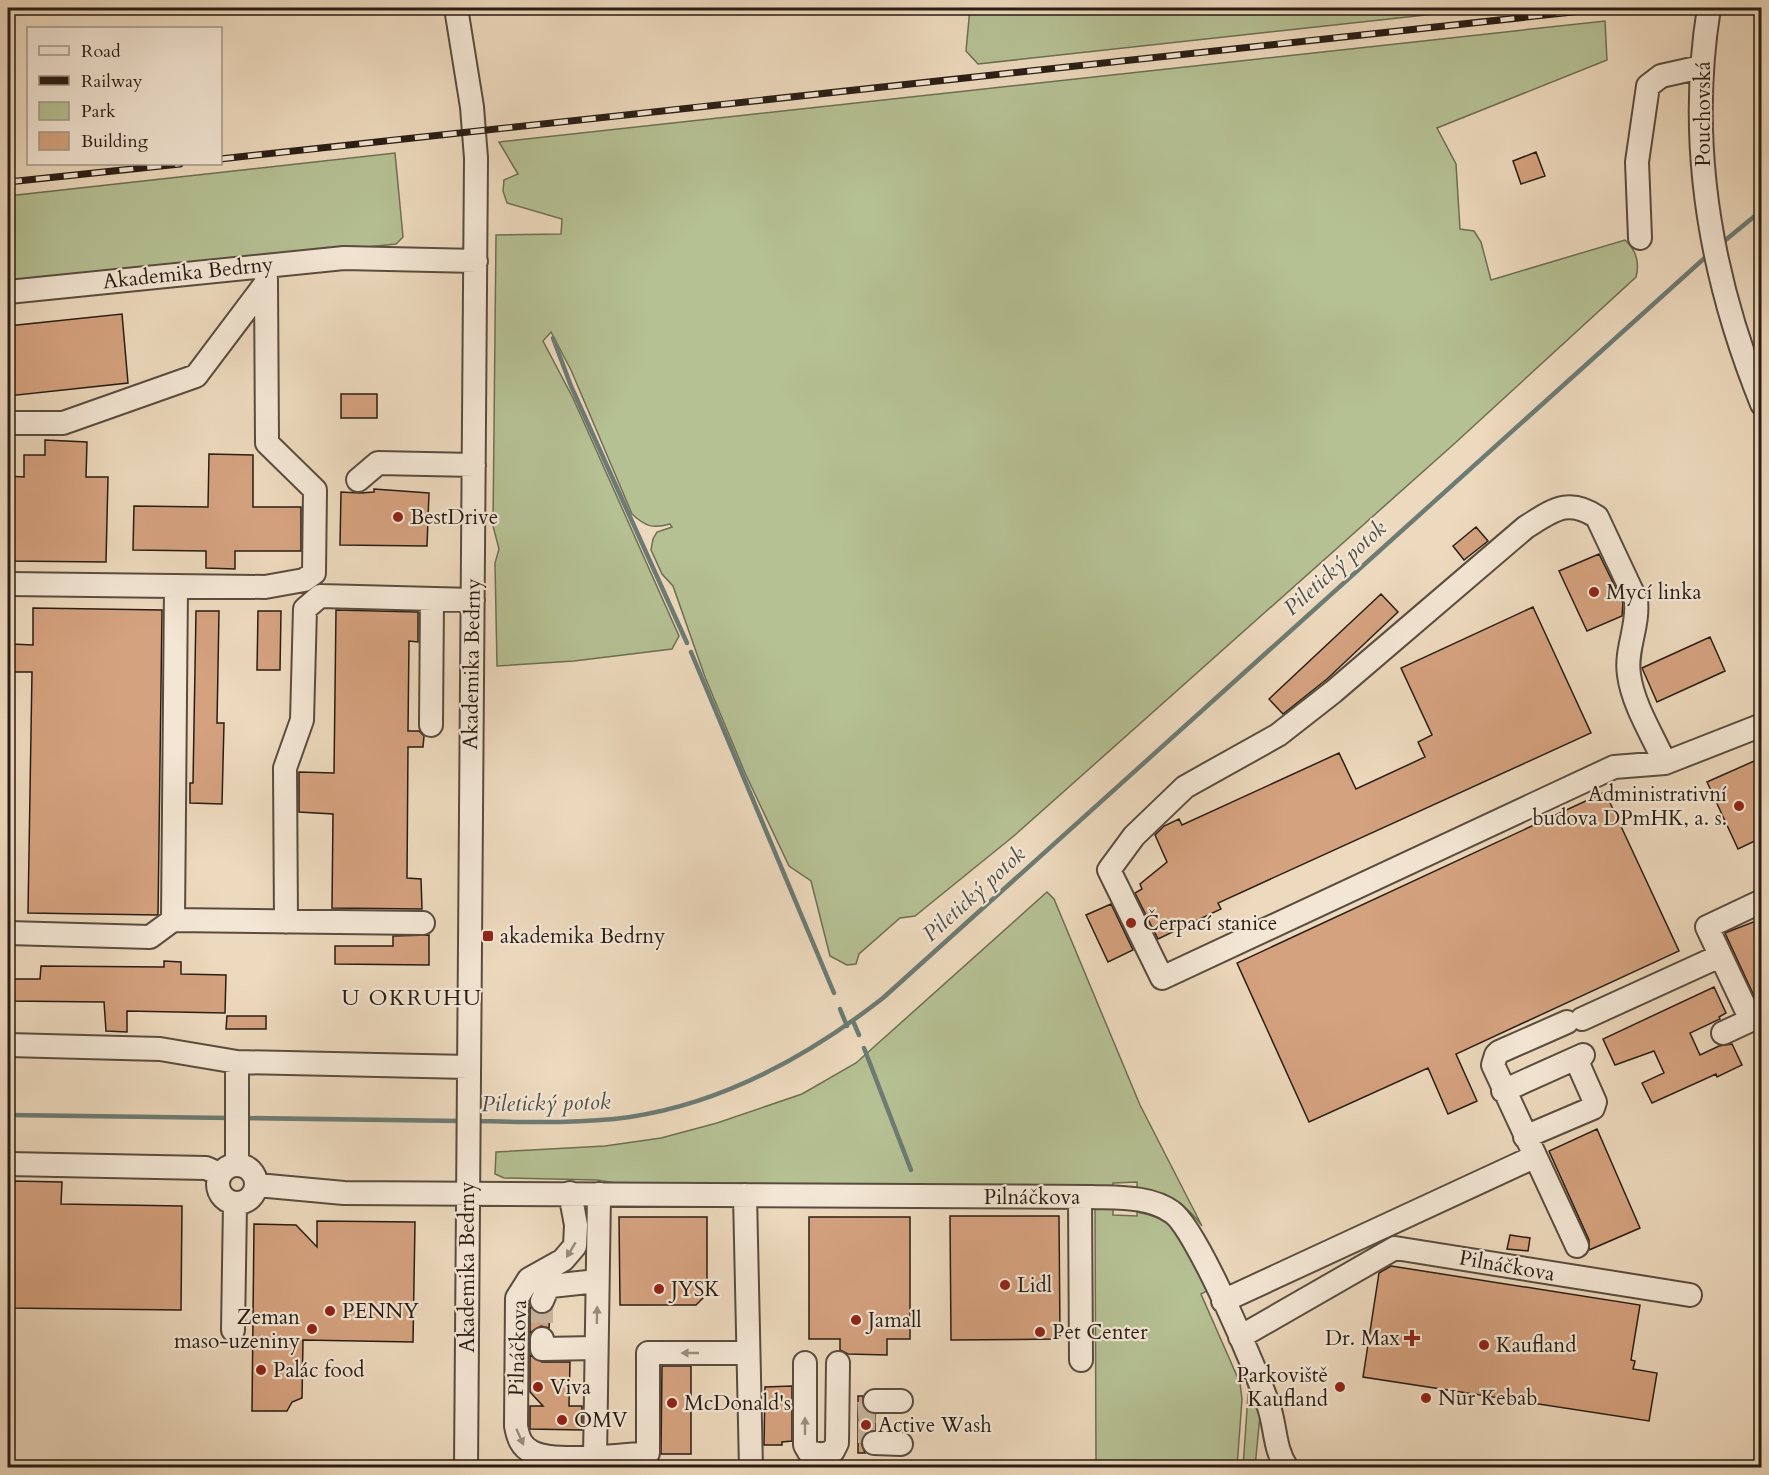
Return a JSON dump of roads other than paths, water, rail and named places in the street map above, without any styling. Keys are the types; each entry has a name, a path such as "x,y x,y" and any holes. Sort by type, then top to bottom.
{"street":[{"name":"Akademika Bedrny","path":"456,8 476,140 466,1467"},
{"name":"Pouchovská","path":"1709,8 1701,67 1699,129 1708,220 1722,287 1757,380"},
{"path":"1640,238 1637,162 1648,86 1661,76 1701,67"},
{"name":"Akademika Bedrny","path":"8,292 266,274 344,258 476,261"},
{"path":"8,423 63,423 196,376 266,274"},
{"path":"8,584 265,587 304,580 314,573 315,490 267,443 266,274"},
{"path":"1757,380 1761,404"},
{"path":"358,480 378,464 474,465"},
{"path":"1665,763 1634,693 1629,675 1638,613 1636,600 1596,517 1586,509 1561,507 1526,527 1333,692 1278,735 1185,787 1134,836 1109,870 1162,978 1614,767 1665,763 1761,725"},
{"path":"173,920 176,586"},
{"path":"286,921 285,768 302,720 305,609 320,596 473,600"},
{"path":"431,725 432,599"},
{"path":"1723,1033 1751,1020 1707,927 1761,901"},
{"path":"8,933 150,937 173,920 423,923"},
{"path":"1576,1246 1494,1071 1496,1054 1720,956"},
{"path":"8,1045 160,1049 237,1062 468,1067"},
{"path":"1223,1301 1530,1147 1593,1108 1595,1102 1580,1057 1503,1091"},
{"path":"8,1164 206,1168 232,1161 253,1173 256,1185 252,1197 241,1204 228,1202 219,1193 218,1180 232,1161 238,1089 237,1062"},
{"name":"Pilnáčkova","path":"256,1185 344,1193 1080,1197 1158,1204 1171,1211 1189,1229 1263,1389 1273,1419 1277,1450 1287,1467"},
{"name":"Pilnáčkova","path":"570,1193 576,1226 575,1246 564,1260 529,1279 517,1298 516,1426 522,1444 531,1452 597,1463"},
{"path":"599,1194 596,1348 597,1463 648,1453 648,1353 749,1358"},
{"path":"745,1195 751,1467"},
{"path":"1080,1197 1081,1360"},
{"path":"233,1330 241,1270 234,1204"},
{"name":"Pilnáčkova","path":"1240,1338 1395,1248 1690,1295"},
{"path":"542,1301 547,1289 551,1286 597,1281"},
{"path":"542,1339 543,1349 596,1348"},
{"path":"805,1363 805,1448 809,1452 822,1455 833,1451 857,1422"},
{"path":"838,1363 857,1422"},
{"path":"857,1422 901,1422 857,1422"}],"waterway":[{"name":"Piletický potok","path":"1722,243 1762,210"},
{"name":"Piletický potok","path":"476,1121 592,1121 665,1110 698,1101 764,1074 826,1039 855,1019 883,998 1709,254"},
{"path":"553,338 571,386 687,643"},
{"path":"691,652 834,993"},
{"path":"840,1009 847,1026"},
{"path":"853,1021 859,1035"},
{"path":"864,1048 911,1170"},
{"name":"Piletický potok","path":"8,1115 230,1118"},
{"name":"Piletický potok","path":"245,1118 461,1121"}],"tunnel":[{"path":"542,1301 542,1339"},
{"path":"858,1413 875,1412"},
{"path":"858,1432 875,1432"}],"railway":[{"path":"222,159 1610,8"},
{"path":"8,182 170,165"}],"place":[{"name":"BestDrive","path":"398,517"},
{"name":"Mycí linka","path":"1594,592"},
{"name":"Administrativní budova DPmHK, a. s.","path":"1739,806"},
{"name":"Čerpací stanice","path":"1131,923"},
{"name":"akademika Bedrny","path":"488,936"},
{"name":"Lidl","path":"1005,1285"},
{"name":"JYSK","path":"659,1289"},
{"name":"PENNY","path":"330,1311"},
{"name":"Jamall","path":"856,1320"},
{"name":"Zeman maso-uzeniny","path":"312,1329"},
{"name":"Pet Center","path":"1040,1332"},
{"name":"Dr. Max","path":"1412,1338"},
{"name":"Kaufland","path":"1484,1345"},
{"name":"Palác food","path":"261,1370"},
{"name":"Viva","path":"538,1387"},
{"name":"Parkoviště Kaufland","path":"1340,1387"},
{"name":"Nur Kebab","path":"1426,1398"},
{"name":"McDonald's","path":"672,1403"},
{"name":"OMV","path":"562,1420"},
{"name":"Active Wash","path":"866,1425"}],"district":[{"name":"U OKRUHU","path":"412,998"}]}
